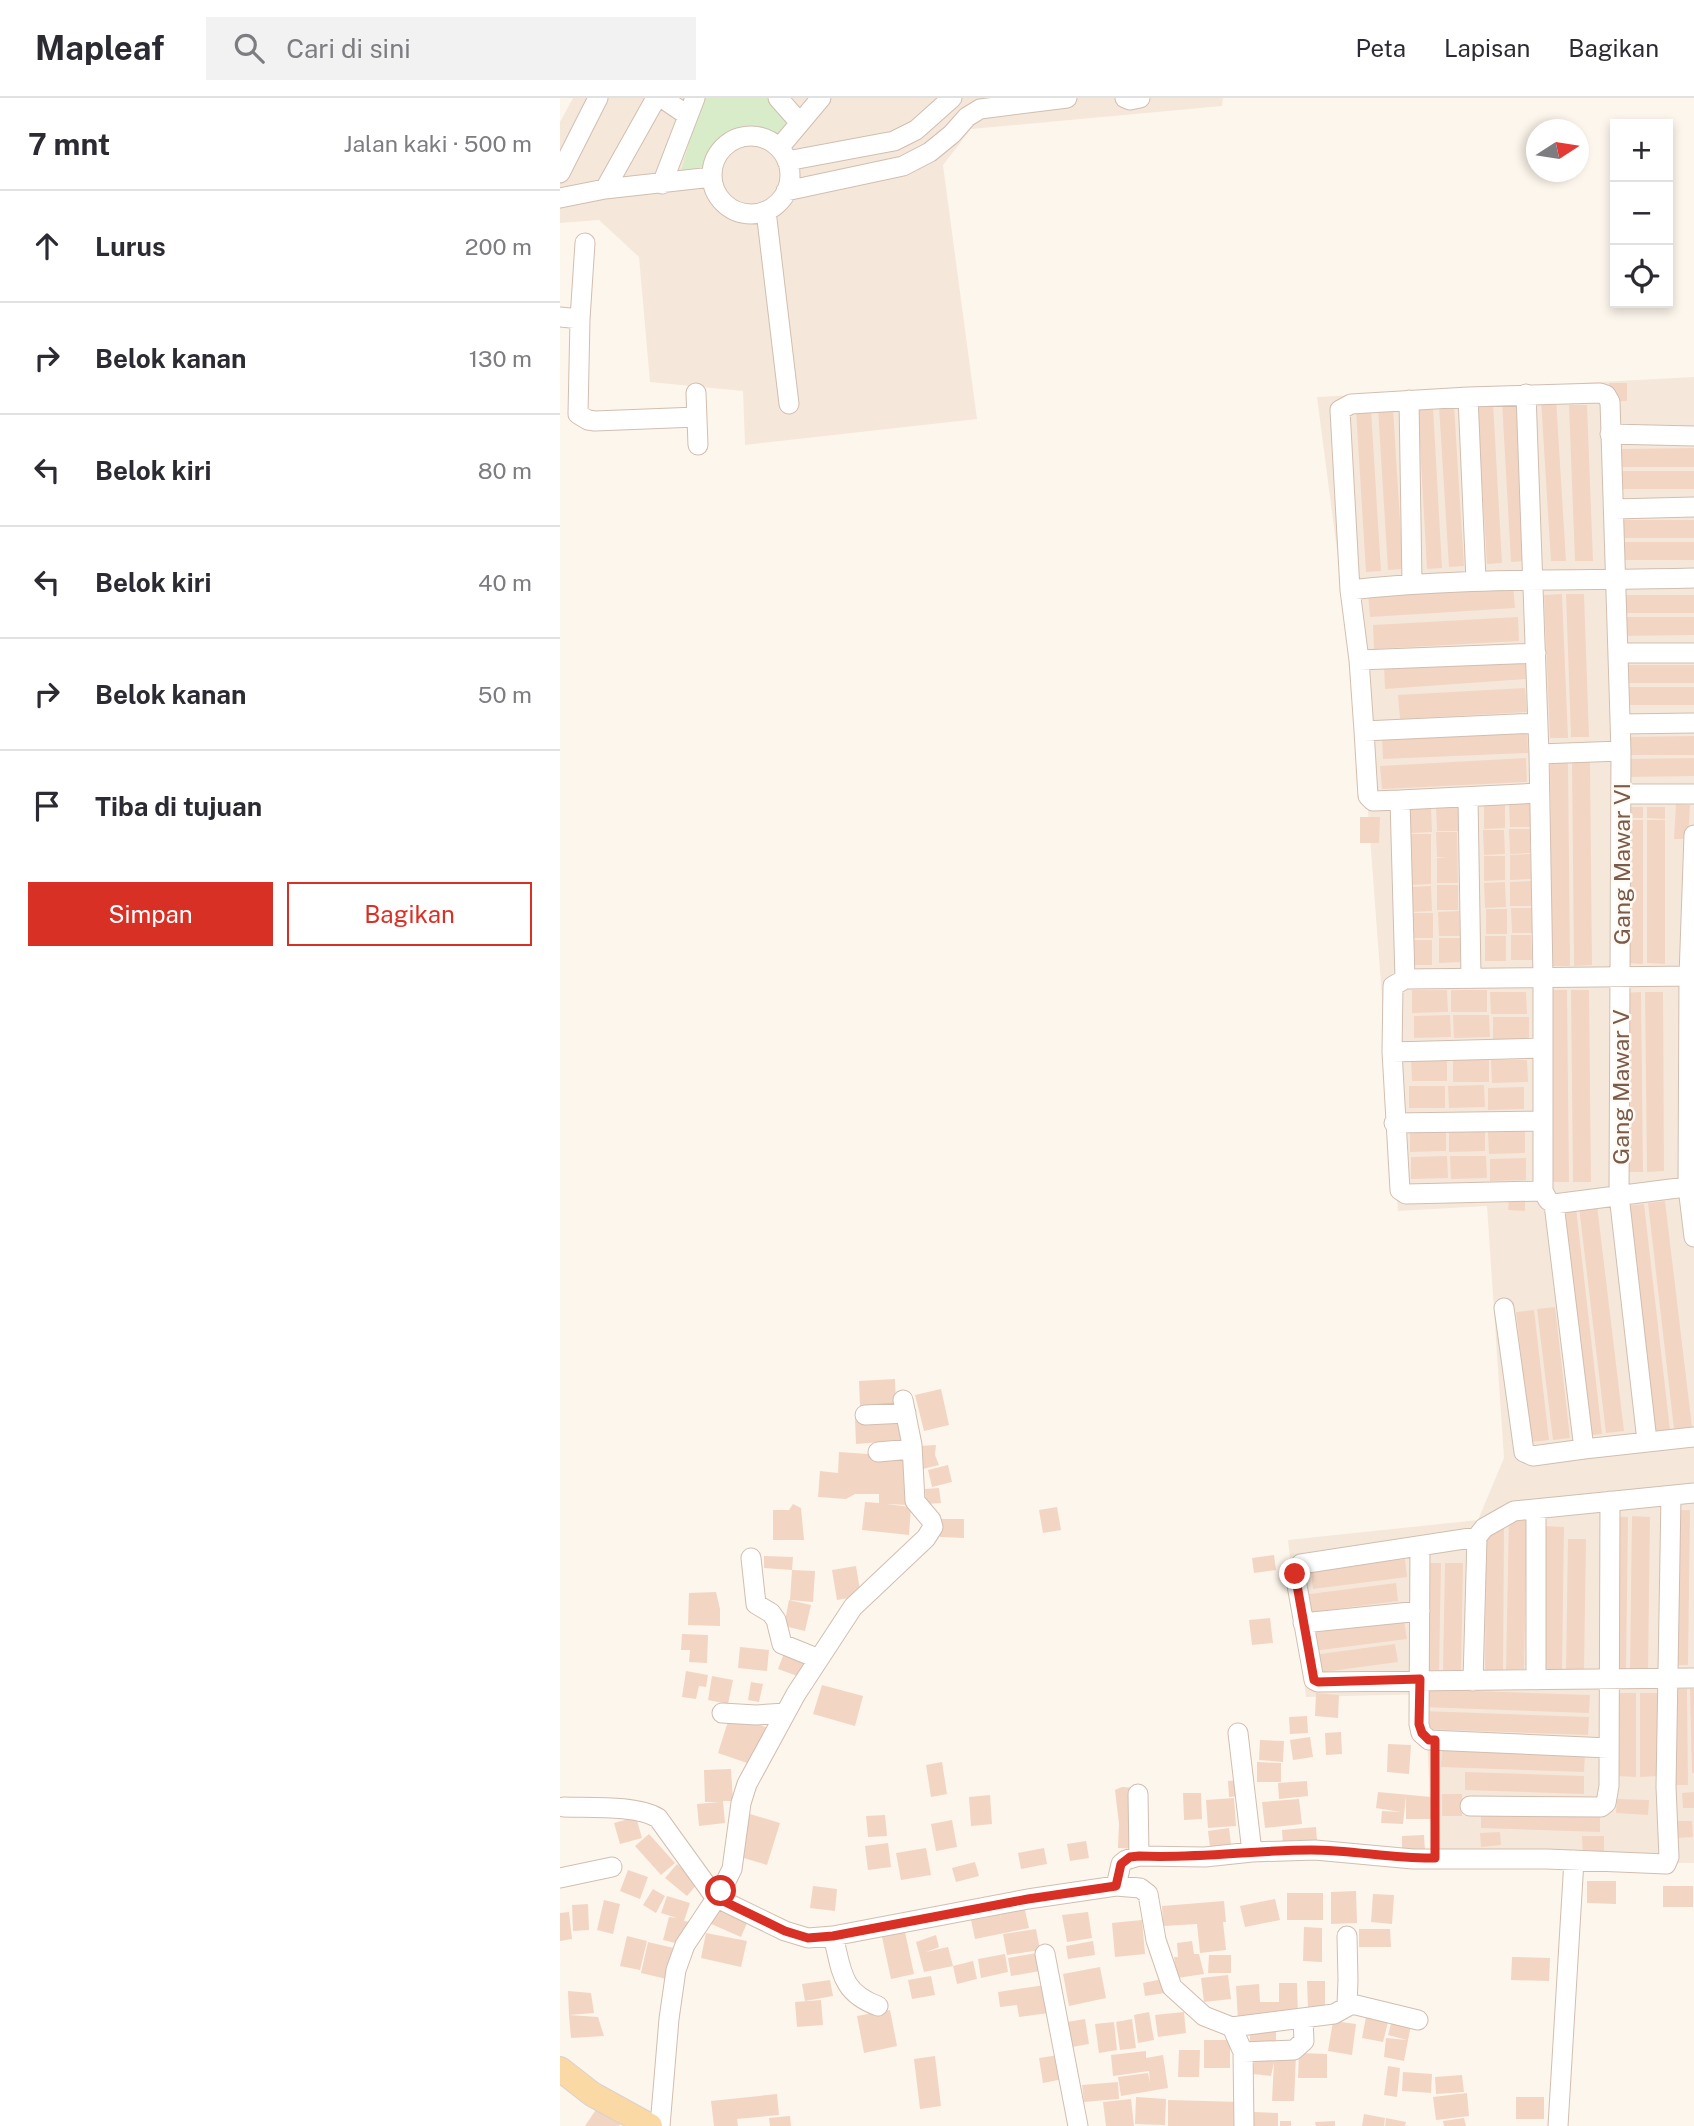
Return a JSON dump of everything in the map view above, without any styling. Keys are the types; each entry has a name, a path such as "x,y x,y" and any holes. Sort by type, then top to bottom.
{"main road":[{"path":"560,2069 592,2094 650,2126"}],"street":[{"path":"560,173 598,98"},
{"path":"606,189 656,98"},
{"path":"662,98 691,107 663,184"},
{"path":"778,98 800,123"},
{"path":"783,155 800,123 821,98"},
{"path":"783,155 894,141 916,130 952,98"},
{"path":"786,191 903,166 930,152 967,117 981,108 1067,98"},
{"path":"1125,98 1140,98"},
{"path":"746,136 758,136 769,141 783,155 790,177 786,191 778,203 766,211 751,214 737,211 724,203 716,191 712,177 717,156 724,146 746,136"},
{"path":"560,198 606,189 712,177"},
{"path":"766,211 789,404"},
{"path":"585,243 580,319 569,413 596,421 697,418"},
{"path":"560,317 580,319"},
{"path":"696,393 698,445"},
{"name":"Gang Mawar VI","path":"1350,590 1340,410 1351,404 1409,400 1526,394 1600,393 1606,396 1609,402 1614,509 1621,723 1621,978"},
{"path":"1526,394 1539,754 1543,1121 1549,1198 1584,1449"},
{"path":"1468,397 1476,580"},
{"path":"1409,400 1412,583"},
{"path":"1610,434 1694,436"},
{"path":"1614,509 1694,507"},
{"path":"1539,793 1373,801 1368,796 1359,660 1350,590 1476,580 1694,578"},
{"path":"1359,660 1536,653"},
{"path":"1619,653 1694,653"},
{"path":"1364,731 1538,723"},
{"path":"1621,723 1694,723"},
{"path":"1539,754 1621,751"},
{"path":"1621,794 1694,794"},
{"path":"1468,798 1471,977"},
{"path":"1400,800 1405,979"},
{"path":"1694,835 1691,1186 1694,1237"},
{"path":"1691,1186 1619,1195 1549,1198 1404,1193 1400,1188 1394,1123 1391,989 1405,979 1692,976"},
{"name":"Gang Mawar V","path":"1621,978 1619,1195 1647,1441"},
{"path":"1392,1052 1542,1048"},
{"path":"1394,1123 1543,1121"},
{"path":"1504,1308 1524,1452 1533,1456 1694,1437"},
{"path":"660,2126 676,1970 685,1945 732,1869 741,1803 747,1784 785,1713 853,1606 926,1538 933,1527 932,1520 915,1501 905,1407 865,1415"},
{"path":"878,1452 911,1449"},
{"path":"1473,1681 1477,1537 1484,1528 1514,1511 1694,1493"},
{"path":"564,1807 652,1814 718,1894 785,1931 808,1938 833,1936 1028,1899 1124,1871 1252,1852 1315,1850 1413,1858 1666,1864 1669,1857 1666,1803 1671,1496"},
{"path":"1470,1806 1601,1807 1606,1804 1609,1786 1610,1501"},
{"path":"1536,1509 1536,1680"},
{"path":"1477,1537 1301,1564 1295,1574 1311,1676 1315,1681 1694,1678"},
{"path":"1420,1546 1420,1729 1429,1740 1609,1748"},
{"path":"751,1558 757,1604 771,1613 776,1620 782,1644 819,1659"},
{"path":"1303,1623 1420,1611"},
{"path":"722,1713 756,1716 785,1713"},
{"path":"1238,1733 1252,1852"},
{"path":"1124,1871 1138,1794"},
{"path":"1558,2126 1574,1860"},
{"path":"560,1878 612,1867"},
{"path":"1124,1871 1148,1894 1156,1940 1172,1987 1204,2016 1232,2027 1334,2014 1347,2005 1357,2004 1418,2020"},
{"path":"833,1936 847,1987 864,2001 878,2006"},
{"path":"1347,1936 1347,2005"},
{"path":"1045,1954 1078,2126"},
{"path":"1243,2052 1294,2050 1304,2042 1303,2018"},
{"path":"1232,2027 1243,2052 1244,2126"}],"path":[{"path":"1435,1740 1435,1858"}],"shaded area":[{"path":"573,98 1223,98 1222,106 971,129 943,165 977,419 745,445 743,391 650,382 639,257 599,220 560,223 560,122"},
{"path":"1694,377 1694,1863 1433,1862 1425,1694 1306,1697 1288,1540 1478,1520 1504,1458 1487,1206 1398,1211 1364,757 1317,397"}],"green space":[{"path":"705,98 767,98 787,124 778,136 753,126 730,132 709,148 702,170 680,175 695,121"}],"building":[{"path":"1609,383 1627,383 1627,401 1609,401"},
{"path":"1556,399 1566,561 1551,561 1541,400"},
{"path":"1517,400 1526,561 1511,562 1502,401"},
{"path":"1493,402 1502,563 1487,564 1477,403"},
{"path":"1454,405 1464,566 1449,567 1439,406"},
{"path":"1569,405 1587,405 1593,561 1575,561"},
{"path":"1433,407 1442,568 1427,569 1418,408"},
{"path":"1378,408 1393,408 1403,569 1388,570"},
{"path":"1356,410 1371,410 1381,571 1366,572"},
{"path":"1694,448 1694,467 1621,467 1621,449"},
{"path":"1621,471 1694,471 1694,489 1621,489"},
{"path":"1616,520 1694,520 1694,538 1616,538"},
{"path":"1617,542 1694,542 1694,560 1617,560"},
{"path":"1513,584 1515,608 1370,617 1368,593"},
{"path":"1562,594 1568,738 1550,738 1544,595"},
{"path":"1566,594 1584,594 1589,737 1571,737"},
{"path":"1618,595 1694,595 1694,613 1618,613"},
{"path":"1518,617 1519,641 1374,649 1373,625"},
{"path":"1619,617 1694,617 1694,635 1619,636"},
{"path":"1527,657 1527,679 1385,689 1384,665"},
{"path":"1622,665 1694,665 1694,683 1622,683"},
{"path":"1622,687 1694,687 1694,705 1622,705"},
{"path":"1525,688 1527,712 1400,719 1398,695"},
{"path":"1527,729 1528,753 1383,759 1382,736"},
{"path":"1694,736 1694,755 1625,755 1625,737"},
{"path":"1526,758 1527,782 1382,789 1380,766"},
{"path":"1694,758 1694,776 1625,777 1625,759"},
{"path":"1550,762 1568,762 1570,966 1552,966"},
{"path":"1572,762 1590,762 1592,965 1574,966"},
{"path":"1530,802 1531,827 1510,827 1509,803"},
{"path":"1484,804 1505,804 1505,828 1484,829"},
{"path":"1676,804 1690,805 1688,839 1674,839"},
{"path":"1436,806 1458,806 1458,831 1437,831"},
{"path":"1431,807 1432,832 1411,833 1410,808"},
{"path":"1625,807 1643,807 1643,818 1625,818"},
{"path":"1647,807 1665,807 1665,819 1647,818"},
{"path":"1360,817 1380,817 1379,843 1360,843"},
{"path":"1625,820 1643,820 1643,964 1625,963"},
{"path":"1647,820 1665,820 1665,964 1647,963"},
{"path":"1509,829 1530,829 1530,853 1510,854"},
{"path":"1483,830 1504,830 1505,854 1484,855"},
{"path":"1436,832 1457,832 1458,883 1437,883 1437,858 1447,857 1437,857"},
{"path":"1410,834 1431,834 1431,884 1411,885"},
{"path":"1530,854 1531,879 1510,880 1510,855"},
{"path":"1484,856 1505,856 1505,880 1484,881"},
{"path":"1531,881 1531,906 1510,906 1510,882"},
{"path":"1505,882 1506,907 1485,908 1484,883"},
{"path":"1437,885 1458,885 1458,910 1437,910"},
{"path":"1431,886 1432,911 1411,912 1410,887"},
{"path":"1511,908 1532,908 1532,933 1512,933"},
{"path":"1486,909 1507,909 1507,934 1486,934"},
{"path":"1459,911 1460,936 1439,936 1438,912"},
{"path":"1412,913 1433,913 1433,938 1412,938"},
{"path":"1511,935 1531,935 1532,960 1511,960"},
{"path":"1485,936 1506,936 1506,961 1485,961"},
{"path":"1439,938 1460,938 1460,962 1439,963"},
{"path":"1411,940 1432,940 1432,965 1412,965"},
{"path":"1412,990 1447,990 1448,1012 1412,1013"},
{"path":"1451,990 1487,990 1487,1012 1451,1012"},
{"path":"1549,990 1567,990 1569,1182 1551,1182"},
{"path":"1571,990 1589,990 1591,1182 1573,1182"},
{"path":"1490,992 1526,992 1527,1014 1491,1014"},
{"path":"1641,992 1643,1172 1625,1172 1623,993"},
{"path":"1645,992 1663,992 1664,1171 1647,1172"},
{"path":"1450,1015 1451,1037 1414,1038 1414,1016"},
{"path":"1453,1015 1489,1015 1490,1037 1454,1038"},
{"path":"1493,1017 1529,1017 1529,1039 1493,1040"},
{"path":"1447,1058 1447,1081 1412,1081 1411,1059"},
{"path":"1489,1059 1489,1082 1453,1082 1453,1060"},
{"path":"1491,1060 1527,1060 1528,1082 1492,1083"},
{"path":"1484,1085 1485,1107 1449,1108 1448,1086"},
{"path":"1409,1086 1445,1086 1445,1108 1409,1108"},
{"path":"1524,1087 1524,1109 1488,1110 1488,1088"},
{"path":"1446,1129 1446,1151 1410,1152 1410,1130"},
{"path":"1449,1129 1485,1129 1485,1151 1449,1152"},
{"path":"1525,1131 1525,1153 1489,1154 1488,1132"},
{"path":"1447,1156 1448,1178 1411,1179 1411,1157"},
{"path":"1450,1156 1486,1156 1487,1178 1451,1179"},
{"path":"1526,1158 1526,1180 1490,1181 1490,1159"},
{"path":"1509,1200 1525,1201 1525,1211 1508,1210"},
{"path":"1665,1201 1692,1427 1674,1429 1648,1203"},
{"path":"1644,1204 1670,1430 1652,1432 1626,1206"},
{"path":"1597,1205 1624,1431 1606,1433 1579,1207"},
{"path":"1576,1208 1602,1434 1584,1436 1558,1210"},
{"path":"1555,1307 1570,1438 1553,1440 1537,1309"},
{"path":"1534,1310 1549,1440 1531,1442 1516,1312"},
{"path":"895,1379 896,1404 860,1406 859,1381"},
{"path":"941,1389 949,1425 924,1431 915,1395"},
{"path":"855,1418 906,1419 907,1440 856,1444"},
{"path":"936,1445 935,1455 939,1465 919,1470 919,1446"},
{"path":"839,1452 910,1457 907,1505 886,1504 911,1507 909,1535 862,1530 865,1502 879,1503 879,1494 855,1494 846,1499 818,1497 820,1471 838,1473"},
{"path":"948,1465 952,1482 932,1487 928,1470"},
{"path":"939,1488 941,1503 926,1504 925,1489"},
{"path":"793,1504 801,1508 804,1540 773,1540 773,1510 789,1510"},
{"path":"1057,1507 1061,1530 1043,1533 1039,1510"},
{"path":"1671,1510 1690,1510 1688,1665 1670,1665"},
{"path":"1509,1516 1527,1517 1524,1672 1506,1672"},
{"path":"1610,1516 1628,1517 1626,1672 1608,1672"},
{"path":"1632,1516 1650,1517 1648,1672 1630,1672"},
{"path":"940,1519 964,1519 964,1538 940,1537"},
{"path":"1546,1526 1564,1527 1562,1670 1544,1670"},
{"path":"1486,1528 1504,1528 1503,1672 1485,1671"},
{"path":"1568,1539 1586,1539 1584,1670 1566,1670"},
{"path":"1274,1555 1276,1570 1254,1573 1252,1558"},
{"path":"764,1556 793,1557 792,1570 764,1568"},
{"path":"1405,1559 1407,1577 1313,1589 1311,1571"},
{"path":"1423,1563 1441,1563 1439,1670 1421,1670"},
{"path":"1445,1563 1463,1563 1461,1670 1443,1670"},
{"path":"856,1566 861,1596 837,1600 832,1570"},
{"path":"792,1570 815,1571 813,1602 790,1600"},
{"path":"1396,1583 1398,1601 1304,1613 1302,1595"},
{"path":"716,1592 720,1626 688,1625 689,1593"},
{"path":"789,1600 811,1605 805,1631 784,1626"},
{"path":"1270,1618 1273,1643 1252,1645 1249,1620"},
{"path":"1404,1621 1407,1639 1313,1651 1310,1633"},
{"path":"682,1634 708,1635 707,1663 689,1662 690,1650 681,1650"},
{"path":"1395,1644 1398,1662 1316,1673 1313,1655"},
{"path":"740,1647 769,1650 767,1671 738,1668"},
{"path":"786,1648 810,1657 803,1678 778,1669"},
{"path":"686,1671 708,1675 706,1687 699,1686 696,1699 682,1697"},
{"path":"712,1676 733,1680 728,1704 708,1700"},
{"path":"751,1682 763,1684 759,1702 748,1700"},
{"path":"822,1685 863,1696 855,1726 813,1714"},
{"path":"1423,1689 1590,1695 1589,1713 1422,1707"},
{"path":"1668,1689 1687,1689 1688,1785 1670,1785"},
{"path":"1690,1689 1694,1689 1694,1773 1692,1773"},
{"path":"1316,1693 1339,1695 1338,1718 1315,1716"},
{"path":"1618,1693 1636,1693 1636,1777 1618,1776"},
{"path":"1640,1693 1658,1693 1658,1776 1640,1777"},
{"path":"1422,1711 1589,1717 1588,1735 1422,1729"},
{"path":"730,1715 769,1728 756,1766 718,1753"},
{"path":"1307,1716 1308,1733 1290,1734 1289,1717"},
{"path":"1341,1732 1342,1754 1326,1755 1325,1733"},
{"path":"1310,1737 1313,1757 1293,1760 1290,1740"},
{"path":"1260,1740 1284,1741 1283,1762 1259,1760"},
{"path":"1388,1744 1411,1745 1409,1774 1387,1772"},
{"path":"1442,1749 1585,1754 1584,1772 1441,1767"},
{"path":"942,1762 947,1794 931,1797 926,1765"},
{"path":"1257,1762 1281,1763 1281,1782 1257,1782"},
{"path":"731,1769 733,1801 723,1801 725,1823 699,1826 697,1804 720,1802 705,1802 704,1770"},
{"path":"1465,1772 1584,1776 1584,1794 1465,1790"},
{"path":"1238,1780 1240,1796 1229,1797 1228,1781"},
{"path":"1307,1781 1308,1796 1279,1799 1278,1783"},
{"path":"1122,1787 1137,1788 1137,1849 1118,1848 1119,1824 1115,1790"},
{"path":"1378,1792 1431,1797 1431,1819 1406,1819 1406,1796 1403,1824 1381,1823 1382,1811 1401,1812 1376,1808"},
{"path":"1694,1792 1694,1808 1683,1808 1682,1793"},
{"path":"1183,1793 1201,1793 1202,1819 1184,1820"},
{"path":"1442,1794 1462,1794 1462,1816 1442,1816"},
{"path":"990,1795 992,1824 971,1826 969,1797"},
{"path":"1234,1798 1236,1826 1208,1828 1206,1800"},
{"path":"1299,1799 1302,1824 1265,1828 1262,1802"},
{"path":"1617,1799 1649,1800 1648,1815 1616,1813"},
{"path":"1481,1810 1600,1814 1600,1832 1481,1828"},
{"path":"750,1814 780,1823 767,1865 737,1856"},
{"path":"885,1815 887,1836 868,1837 866,1816"},
{"path":"636,1817 642,1838 620,1844 614,1823"},
{"path":"952,1820 957,1847 936,1851 931,1824"},
{"path":"1676,1821 1692,1821 1693,1837 1677,1838"},
{"path":"1316,1827 1317,1841 1283,1845 1282,1830"},
{"path":"1229,1828 1232,1852 1211,1855 1208,1831"},
{"path":"1500,1832 1501,1845 1481,1847 1480,1833"},
{"path":"649,1834 675,1863 661,1875 635,1846"},
{"path":"1424,1835 1425,1852 1402,1853 1402,1836"},
{"path":"1582,1836 1604,1836 1604,1855 1583,1856"},
{"path":"1086,1841 1089,1858 1070,1861 1067,1844"},
{"path":"888,1843 891,1867 868,1870 865,1846"},
{"path":"926,1848 931,1875 901,1880 896,1853"},
{"path":"1044,1848 1047,1864 1021,1869 1018,1853"},
{"path":"975,1862 979,1876 956,1882 952,1868"},
{"path":"677,1864 698,1883 687,1896 665,1878"},
{"path":"628,1870 648,1877 640,1899 620,1891"},
{"path":"1587,1881 1616,1881 1616,1904 1587,1903"},
{"path":"813,1886 837,1889 835,1911 810,1908"},
{"path":"1663,1886 1693,1886 1693,1907 1663,1907"},
{"path":"653,1889 665,1896 656,1913 643,1905"},
{"path":"1356,1891 1357,1923 1331,1924 1331,1892"},
{"path":"1287,1893 1323,1893 1323,1920 1287,1920"},
{"path":"1373,1894 1394,1895 1392,1924 1371,1922"},
{"path":"667,1896 690,1903 684,1921 690,1922 684,1945 663,1940 669,1917 677,1918 661,1913"},
{"path":"1275,1899 1280,1920 1245,1927 1240,1906"},
{"path":"604,1900 620,1904 613,1934 597,1930"},
{"path":"1224,1901 1226,1950 1200,1953 1197,1924 1163,1926 1162,1906"},
{"path":"588,1904 589,1930 573,1931 572,1905"},
{"path":"1024,1906 1029,1928 975,1939 971,1920 988,1917 987,1913 999,1910 1001,1918 1000,1910"},
{"path":"715,1909 747,1923 741,1937 709,1923"},
{"path":"569,1912 572,1939 560,1941 560,1913"},
{"path":"1088,1912 1092,1938 1067,1942 1062,1915"},
{"path":"1142,1920 1145,1954 1115,1957 1112,1923"},
{"path":"1304,1927 1322,1928 1322,1962 1303,1961"},
{"path":"1036,1929 1040,1950 1007,1955 1003,1934"},
{"path":"1359,1929 1390,1929 1391,1947 1359,1947"},
{"path":"905,1932 914,1974 891,1979 882,1937"},
{"path":"706,1933 747,1941 741,1967 701,1958"},
{"path":"936,1935 939,1947 926,1952 948,1947 953,1966 924,1972 916,1942"},
{"path":"627,1936 647,1941 640,1970 620,1966"},
{"path":"1093,1941 1095,1955 1068,1959 1066,1946"},
{"path":"1192,1941 1194,1954 1199,1954 1204,1974 1177,1978 1174,1957 1178,1957 1177,1943"},
{"path":"648,1942 678,1949 671,1980 641,1973"},
{"path":"1037,1953 1040,1971 1011,1976 1008,1958"},
{"path":"1005,1954 1008,1972 981,1978 978,1959"},
{"path":"1209,1955 1231,1955 1231,1973 1208,1973"},
{"path":"1512,1957 1550,1958 1549,1981 1511,1980"},
{"path":"973,1961 977,1979 957,1984 953,1966"},
{"path":"1100,1967 1106,1998 1069,2006 1063,1974"},
{"path":"1228,1975 1231,1999 1204,2002 1201,1978"},
{"path":"931,1976 935,1995 912,1999 908,1980"},
{"path":"1163,1979 1165,1993 1145,1996 1143,1983"},
{"path":"830,1980 833,1996 805,2001 802,1984"},
{"path":"1307,1981 1325,1981 1325,2006 1308,2007"},
{"path":"1279,1983 1297,1983 1298,2016 1238,2020 1236,1986 1259,1984 1260,2002 1279,2002"},
{"path":"1045,1985 1049,2013 1019,2017 1017,2005 1000,2007 998,1992"},
{"path":"568,1991 591,1993 594,2013 569,2015"},
{"path":"821,2000 823,2025 797,2027 795,2002"},
{"path":"890,2010 897,2046 864,2053 857,2016"},
{"path":"1149,2012 1154,2040 1138,2043 1134,2015"},
{"path":"1184,2012 1186,2033 1158,2037 1155,2015"},
{"path":"569,2015 598,2017 604,2036 571,2038"},
{"path":"1366,2017 1388,2022 1383,2042 1362,2038"},
{"path":"1085,2019 1089,2044 1072,2047 1067,2022"},
{"path":"1132,2019 1136,2048 1120,2050 1116,2022"},
{"path":"1392,2020 1411,2025 1404,2061 1384,2057 1386,2038 1407,2040 1388,2035"},
{"path":"1333,2021 1356,2024 1352,2055 1328,2051"},
{"path":"1114,2022 1117,2050 1099,2053 1095,2024"},
{"path":"1250,2029 1276,2029 1276,2047 1250,2046"},
{"path":"1204,2040 1230,2040 1230,2068 1204,2068"},
{"path":"1179,2050 1200,2050 1199,2077 1178,2077"},
{"path":"1146,2051 1146,2058 1163,2055 1168,2088 1121,2096 1118,2077 1148,2073 1150,2083 1149,2071 1113,2076 1111,2055"},
{"path":"1255,2053 1296,2056 1294,2101 1272,2101 1274,2062 1271,2076 1253,2074"},
{"path":"1299,2053 1327,2054 1327,2078 1298,2078"},
{"path":"1059,2055 1063,2079 1043,2083 1039,2058"},
{"path":"935,2056 941,2106 920,2109 914,2059"},
{"path":"1388,2066 1400,2068 1397,2097 1384,2095"},
{"path":"1403,2072 1432,2074 1431,2093 1402,2091"},
{"path":"1462,2075 1464,2092 1436,2094 1435,2077"},
{"path":"1118,2082 1119,2099 1084,2102 1082,2085"},
{"path":"1467,2093 1469,2116 1436,2120 1433,2097"},
{"path":"777,2094 779,2115 737,2119 738,2126 714,2126 711,2101"},
{"path":"1136,2097 1166,2099 1165,2125 1135,2124"},
{"path":"1516,2097 1544,2097 1544,2119 1516,2119"},
{"path":"1131,2099 1134,2126 1106,2126 1103,2102"},
{"path":"1168,2100 1241,2102 1241,2126 1168,2126"},
{"path":"597,2108 621,2123 619,2126 585,2126"},
{"path":"1253,2112 1278,2113 1278,2126 1252,2126"},
{"path":"1364,2114 1385,2118 1384,2126 1362,2126"},
{"path":"790,2116 791,2126 770,2126 769,2118"},
{"path":"1386,2118 1406,2122 1405,2126 1385,2126"},
{"path":"1464,2118 1466,2126 1444,2126 1443,2121"},
{"path":"1280,2121 1291,2121 1291,2126 1280,2126"},
{"path":"1335,2121 1335,2126 1316,2126 1315,2122"}],"route":[{"path":"721,1891 715,1897 785,1931 808,1938 833,1936 1028,1899 1116,1886 1121,1864 1130,1857 1205,1857 1315,1850 1435,1858 1435,1740 1429,1740 1420,1729 1420,1679 1314,1680 1311,1676 1295,1574"}]}
